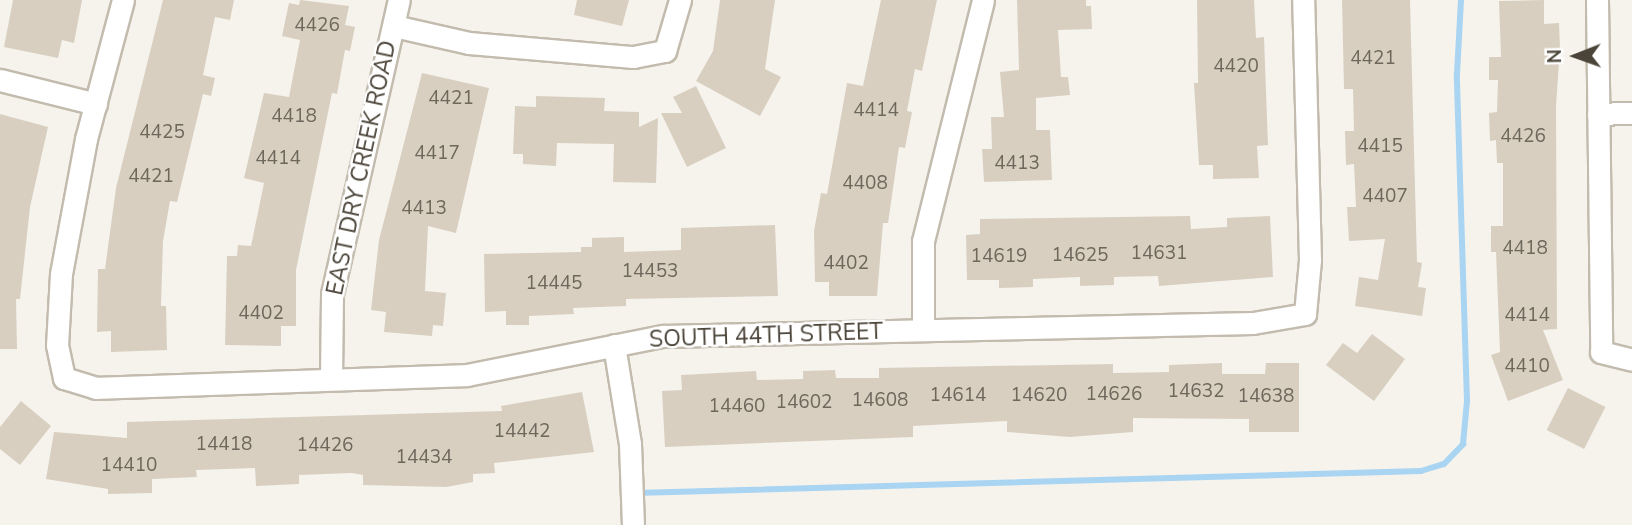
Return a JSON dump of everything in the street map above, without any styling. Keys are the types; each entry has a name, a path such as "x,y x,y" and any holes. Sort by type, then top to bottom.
{"street":[{"path":"0,80 96,104 123,0"},
{"name":"EAST DRY CREEK ROAD","path":"331,378 332,294 399,0"},
{"path":"394,26 538,51 633,57 665,51 680,0"},
{"path":"923,330 923,241 983,0"},
{"name":"SOUTH 44TH STREET","path":"96,104 68,220 61,274 57,345 64,378 96,387 467,375 663,336 1253,323 1305,314 1310,260 1303,0"},
{"path":"1597,0 1601,352 1632,360"},
{"path":"1598,114 1632,113"},
{"path":"614,345 630,444 634,525"}],"building":[{"path":"13,0 82,0 74,43 62,40 58,58 4,47"},
{"path":"163,0 234,0 230,20 215,17 203,75 215,78 211,96 203,94 177,202 170,201 163,241 161,306 166,306 167,350 111,352 111,331 97,332 98,269 105,269 116,188"},
{"path":"300,0 349,6 345,25 355,27 350,51 345,50 337,94 332,93 296,270 296,326 281,326 281,346 225,345 227,256 237,256 238,245 251,246 264,183 244,178 264,93 289,97 300,40 282,36 289,3 299,5"},
{"path":"577,0 629,0 622,26 574,15"},
{"path":"720,0 775,0 765,69 781,77 760,116 696,81 713,51"},
{"path":"881,0 937,0 922,71 915,69 907,111 912,112 905,148 899,147 888,223 883,223 877,296 829,296 829,282 815,282 814,231 821,193 827,194 847,83 863,86"},
{"path":"1017,0 1086,0 1086,6 1091,6 1092,29 1058,30 1061,77 1068,77 1070,95 1036,98 1036,130 1050,130 1052,180 984,182 982,149 992,149 991,117 1004,117 1000,72 1019,70"},
{"path":"1197,0 1254,0 1256,38 1264,37 1268,145 1257,146 1259,178 1213,179 1213,165 1199,165 1194,83 1198,83"},
{"path":"1342,0 1410,0 1417,262 1422,263 1418,287 1426,288 1422,316 1355,306 1359,277 1378,280 1385,239 1349,241 1347,207 1356,207 1354,164 1346,165 1345,131 1354,131 1353,89 1344,89"},
{"path":"1544,0 1544,24 1559,23 1560,48 1556,106 1557,329 1543,330 1563,380 1508,401 1491,355 1500,352 1496,252 1491,252 1491,226 1503,226 1503,163 1497,163 1496,140 1490,141 1489,113 1497,112 1498,80 1489,80 1489,57 1501,57 1499,1"},
{"path":"422,73 489,88 456,233 428,226 425,291 446,293 443,326 433,325 432,336 384,332 386,312 371,310 379,240"},
{"path":"696,86 726,148 687,167 661,113 682,113 673,97"},
{"path":"536,96 605,98 604,111 639,112 639,127 658,118 656,183 613,182 614,144 557,143 556,166 523,164 523,154 513,154 515,106 536,107"},
{"path":"0,114 48,127 30,207 20,299 16,299 17,349 0,349"},
{"path":"1190,216 1191,229 1227,227 1227,218 1270,216 1273,277 1159,286 1158,276 1114,277 1114,285 1080,286 1080,277 1033,279 1033,287 999,288 999,280 967,280 966,235 980,234 980,219"},
{"path":"775,225 778,296 626,299 626,306 573,308 574,314 529,316 529,325 506,325 506,311 485,312 484,254 581,252 581,247 592,247 592,238 624,237 624,252 681,250 681,228"},
{"path":"1372,334 1405,359 1374,401 1326,365 1343,343 1357,353"},
{"path":"1222,363 1222,374 1265,374 1266,363 1299,363 1299,432 1249,432 1249,419 1133,418 1133,432 1070,437 1007,432 1007,421 913,426 913,437 665,447 662,391 682,390 681,375 756,371 757,380 803,379 803,371 835,370 836,378 879,378 879,368 1113,364 1113,373 1169,372 1169,365"},
{"path":"1568,388 1605,407 1584,449 1547,430"},
{"path":"582,392 594,452 494,463 495,473 473,474 473,482 446,487 363,485 363,475 352,473 299,475 299,484 256,486 255,468 196,470 197,477 152,479 152,493 108,494 108,489 46,479 54,432 127,438 127,422 502,411 501,406"},
{"path":"21,401 51,426 20,465 0,449 0,427"}],"waterway":[{"path":"635,493 1421,471 1444,464 1463,444 1467,401 1457,74 1461,0"}]}
